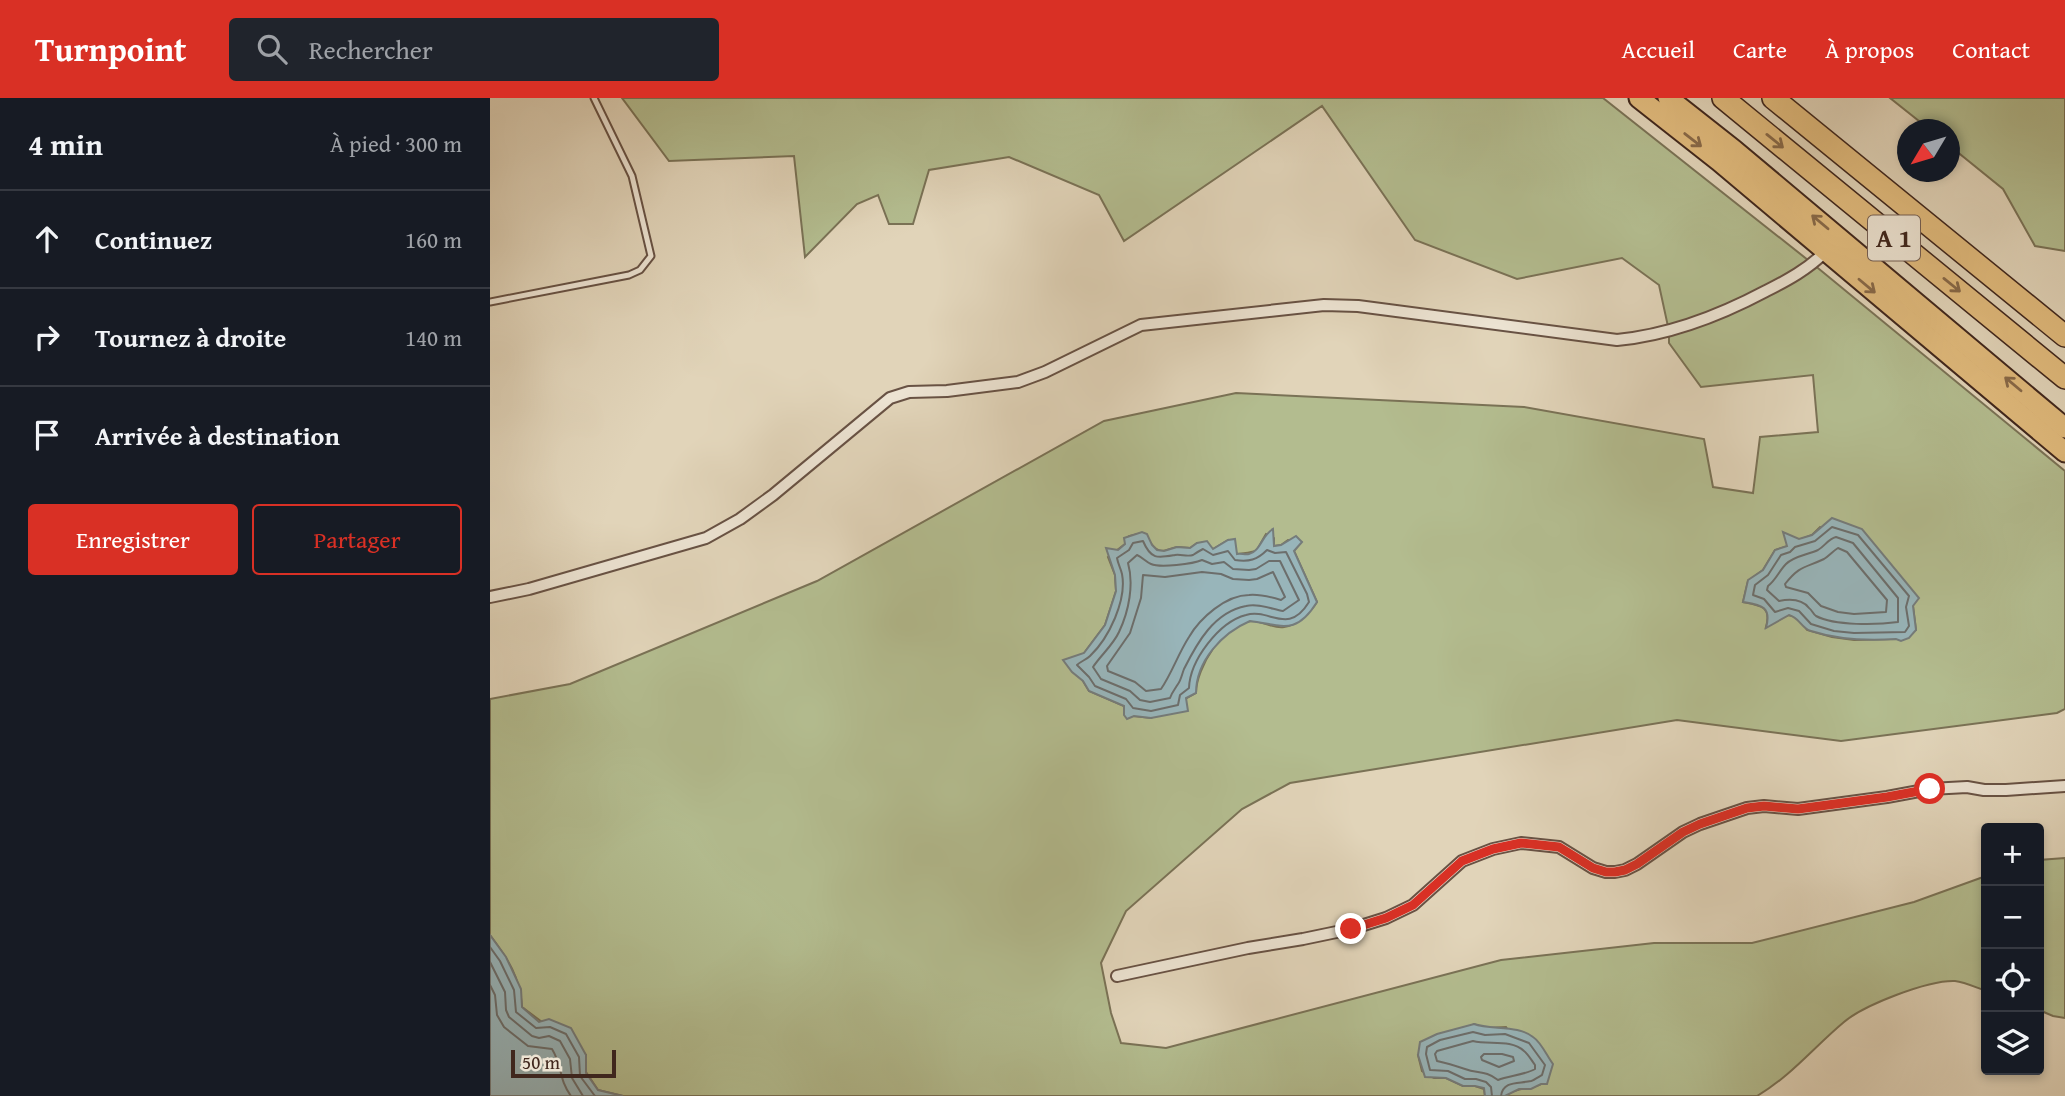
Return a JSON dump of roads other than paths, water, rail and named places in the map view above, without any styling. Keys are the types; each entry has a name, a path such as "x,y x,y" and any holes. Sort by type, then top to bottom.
{"highway":[{"path":"1639,98 1719,161 2065,452"},
{"path":"1668,98 1734,150 2065,428"},
{"name":"A 1","path":"1723,98 2065,378"},
{"name":"A 1","path":"1773,98 2065,336"}],"street":[{"path":"490,597 529,589 706,538 740,519 773,495 890,398 909,392 947,391 1017,382 1045,372 1141,325 1324,304 1359,306 1616,340 1682,328 1741,305 1796,276 1825,252"},
{"path":"1117,976 1351,929 1386,918 1413,905 1462,861 1493,849 1521,843 1559,847 1593,868 1615,872 1637,864 1683,832 1747,808 1764,806 1798,809 1930,789 1967,787 2006,790 2065,786"}],"lane":[{"path":"490,302 629,275 640,270 651,256 632,176 594,98"}],"water":[{"path":"1832,518 1862,529 1919,598 1913,606 1916,630 1909,638 1901,641 1863,640 1821,634 1808,630 1789,615 1766,628 1767,615 1764,608 1743,602 1748,580 1763,570 1775,550 1787,546 1783,532 1799,539 1812,535"},
{"path":"1273,529 1274,546 1296,536 1302,542 1294,551 1317,602 1302,620 1295,624 1280,626 1250,621 1230,633 1212,650 1200,670 1196,693 1186,698 1188,711 1151,718 1134,716 1127,719 1124,706 1089,691 1063,660 1084,653 1105,625 1116,591 1115,575 1106,548 1118,550 1125,544 1124,538 1142,532 1147,534 1157,550 1190,548 1207,541 1213,549 1235,539 1237,554 1248,554 1256,550"},
{"path":"490,935 506,957 521,989 522,1007 539,1022 549,1019 571,1028 586,1055 586,1073 598,1090 623,1096 490,1096"},
{"path":"1474,1024 1513,1029 1536,1039 1553,1064 1547,1084 1531,1089 1519,1089 1505,1096 1485,1096 1484,1088 1463,1086 1446,1078 1425,1077 1418,1055 1420,1042 1437,1034"}]}
